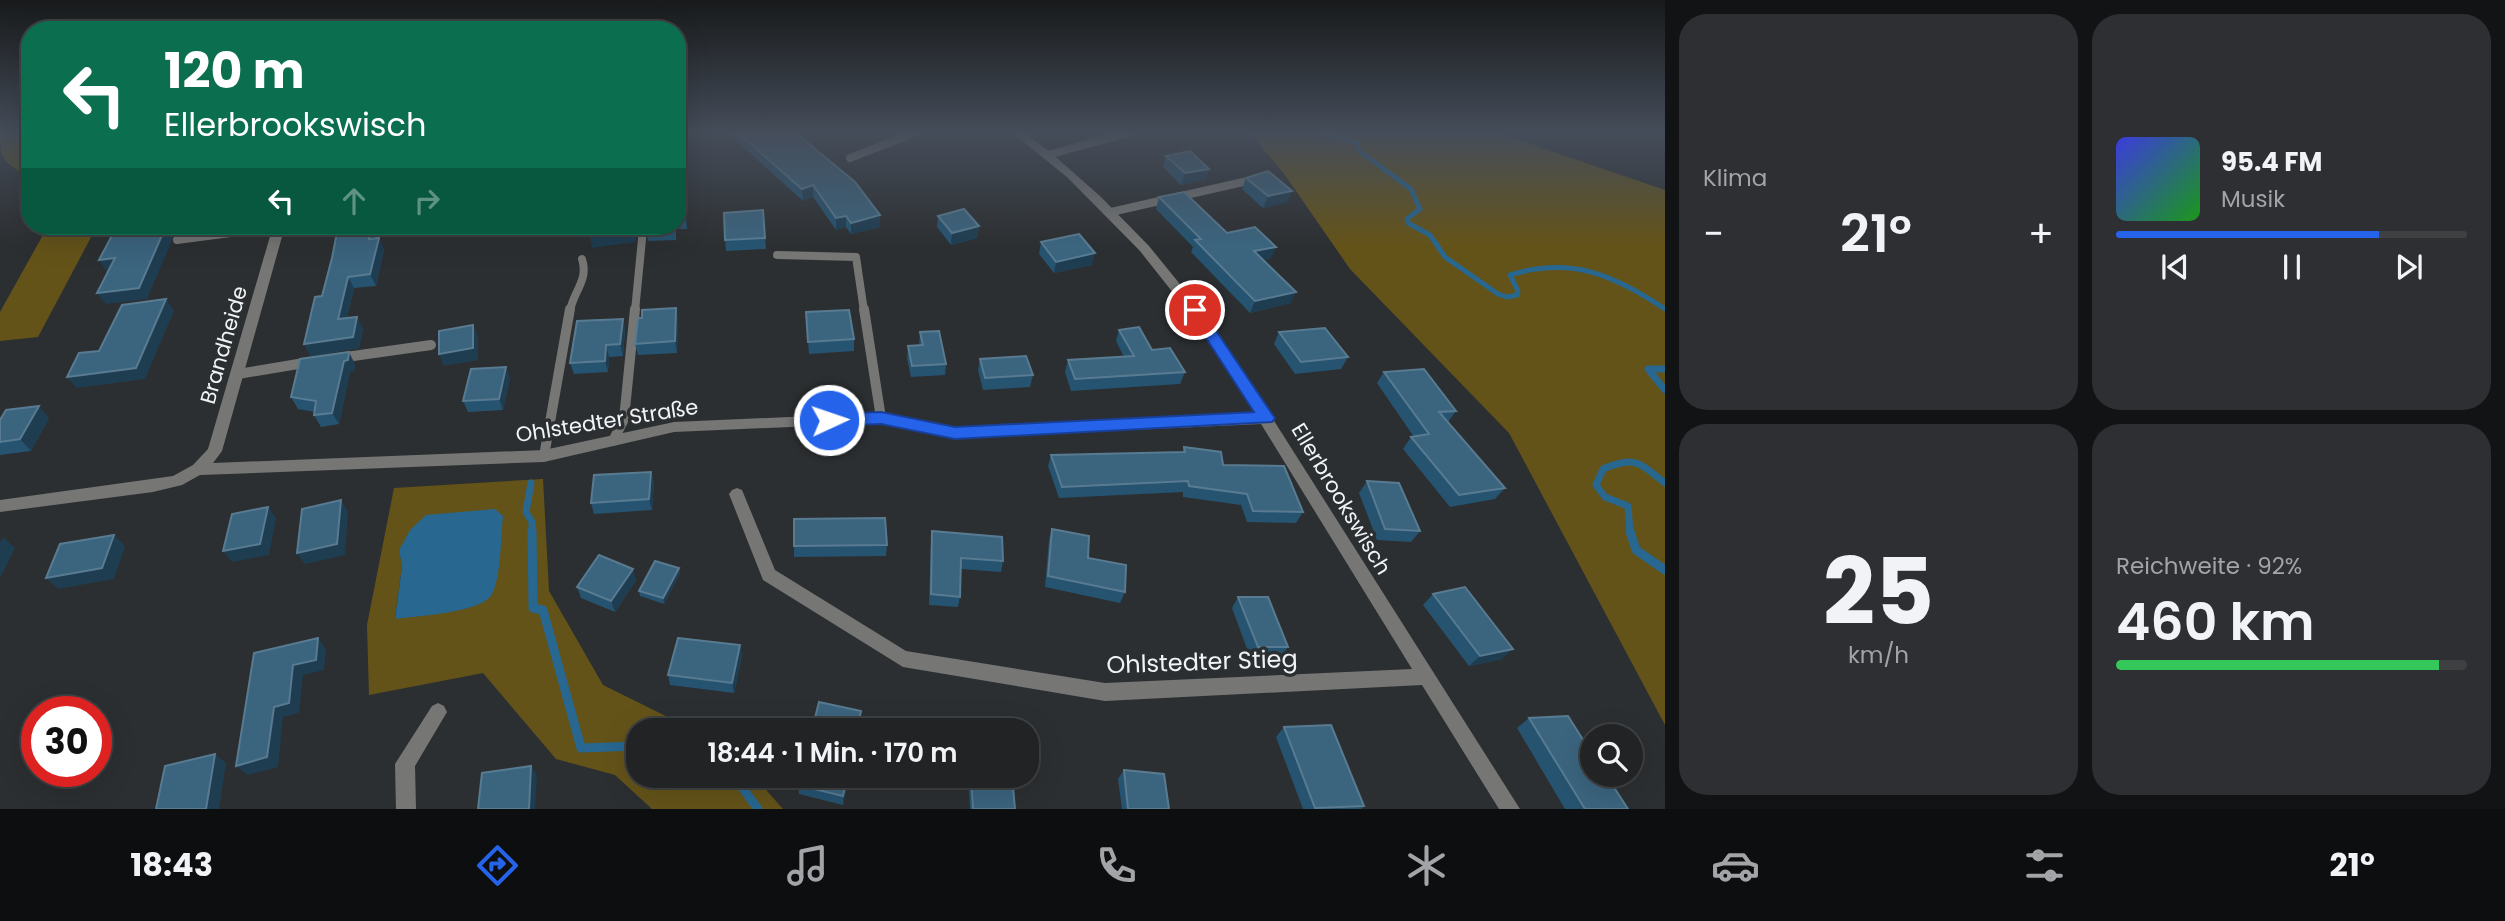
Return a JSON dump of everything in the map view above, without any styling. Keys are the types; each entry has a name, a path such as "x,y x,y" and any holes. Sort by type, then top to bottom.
{"street":[{"name":"Ellerbrookswisch","path":"1066,171 1111,212 1166,272 1209,329 1425,677"},
{"name":"Brandheide","path":"198,469 215,452 277,235"},
{"name":"Ohlstedter Straße","path":"0,506 153,486 177,481 198,469 544,456 674,427 881,418 955,433 1266,418"},
{"name":"Ohlstedter Stieg","path":"737,494 769,575 903,659 1105,692 1425,677"},
{"path":"1425,677 1510,809"},
{"path":"406,809 405,764 438,712"}],"lane":[{"path":"1111,212 1243,182"},
{"path":"177,240 216,235"},
{"path":"613,440 624,419 642,235"},
{"path":"777,255 856,257 881,418"},
{"path":"544,456 572,300 585,277 586,268 582,258"},
{"path":"238,374 431,345"}],"shaded area":[{"path":"1281,171 1609,171 1665,190 1665,725 1509,433 1350,269"},
{"path":"43,235 92,235 38,337 0,341 0,312"},
{"path":"543,479 549,591 603,685 670,718 626,718 626,785 615,775 556,759 483,673 369,695 367,625 394,488","holes":["399,549 468,608 395,618 402,566"]},
{"path":"629,788 764,788 783,809 652,809"}],"water":[{"path":"495,509 503,516 498,570 494,591 490,597 472,607 395,619 402,566 399,550 410,530 426,515"}],"building":[{"path":"781,171 841,171 855,182 880,215 851,223 846,216 836,218 813,185 802,189"},
{"path":"1268,171 1292,191 1268,196 1246,178"},
{"path":"1184,192 1227,233 1255,227 1276,247 1254,251 1296,292 1255,301 1195,240 1201,239 1159,197"},
{"path":"964,209 979,226 952,233 938,216"},
{"path":"763,210 765,238 725,240 724,213"},
{"path":"1079,234 1095,253 1056,262 1041,242"},
{"path":"112,235 162,235 139,288 97,293 115,258 99,260"},
{"path":"336,235 370,235 369,239 379,238 370,274 348,277 338,319 357,317 353,337 304,344 315,297 322,296"},
{"path":"166,299 136,368 67,377 79,353 99,351 122,305"},
{"path":"676,308 675,341 635,344 638,318 642,318 642,310"},
{"path":"849,310 854,339 808,342 806,312"},
{"path":"623,319 620,344 606,345 605,361 570,363 577,321"},
{"path":"473,325 473,348 439,354 439,331"},
{"path":"1139,327 1152,350 1170,348 1185,372 1075,379 1068,360 1134,356 1119,330"},
{"path":"1325,328 1348,357 1301,362 1279,332"},
{"path":"939,331 946,364 912,366 908,346 923,345 920,332"},
{"path":"349,352 348,360 344,361 332,413 314,415 316,401 291,397 300,359"},
{"path":"1026,356 1033,375 985,378 980,359"},
{"path":"506,367 499,399 463,401 471,369"},
{"path":"1424,369 1456,411 1439,412 1505,488 1459,495 1411,437 1429,434 1384,372"},
{"path":"39,406 20,439 0,442 0,420 6,410"},
{"path":"1184,447 1221,452 1223,465 1284,466 1303,512 1253,511 1247,494 1189,486 1188,481 1062,487 1051,455 1185,452"},
{"path":"651,472 649,499 591,503 594,475"},
{"path":"1367,481 1399,483 1420,531 1385,529"},
{"path":"341,500 337,544 297,553 302,509"},
{"path":"268,507 260,544 223,551 232,514"},
{"path":"885,518 887,545 794,546 794,519"},
{"path":"1052,529 1089,536 1088,558 1126,565 1125,592 1048,576"},
{"path":"932,531 1002,537 1003,561 961,558 960,597 931,594"},
{"path":"114,535 102,568 46,578 60,544"},
{"path":"599,555 633,569 611,601 577,587"},
{"path":"655,561 679,568 663,598 639,591"},
{"path":"1465,587 1513,649 1480,656 1433,594"},
{"path":"1238,597 1268,597 1288,647 1258,647"},
{"path":"318,638 316,660 293,665 289,703 274,707 267,757 236,766 254,653"},
{"path":"678,638 740,645 732,683 668,675"},
{"path":"819,702 861,711 860,718 815,718"},
{"path":"1568,716 1580,735 1580,787 1614,787 1628,809 1585,809 1529,718"},
{"path":"1331,725 1364,806 1315,808 1284,727"},
{"path":"215,754 206,809 156,809 165,766"},
{"path":"531,766 529,809 478,809 482,773"},
{"path":"1124,770 1164,774 1169,809 1128,809"},
{"path":"810,788 845,788 843,796"},
{"path":"972,788 1013,788 1015,809 973,809"}],"waterway":[{"path":"1386,171 1411,189 1420,209 1407,219 1408,223 1430,235 1445,257 1498,294 1507,297 1517,295 1518,291 1510,275 1532,270 1572,268 1610,278 1665,309"},
{"path":"1665,369 1648,369 1665,390"},
{"path":"1630,533 1628,506 1605,497 1596,485 1603,469 1623,462 1637,463 1665,483"},
{"path":"531,483 526,512 532,522 532,531"},
{"path":"532,531 533,608 543,610 581,748 626,746"},
{"path":"1630,531 1636,550 1665,570"},
{"path":"743,788 758,809"}],"route":[{"path":"829,420 881,418 955,433 1266,418 1195,310"}]}
